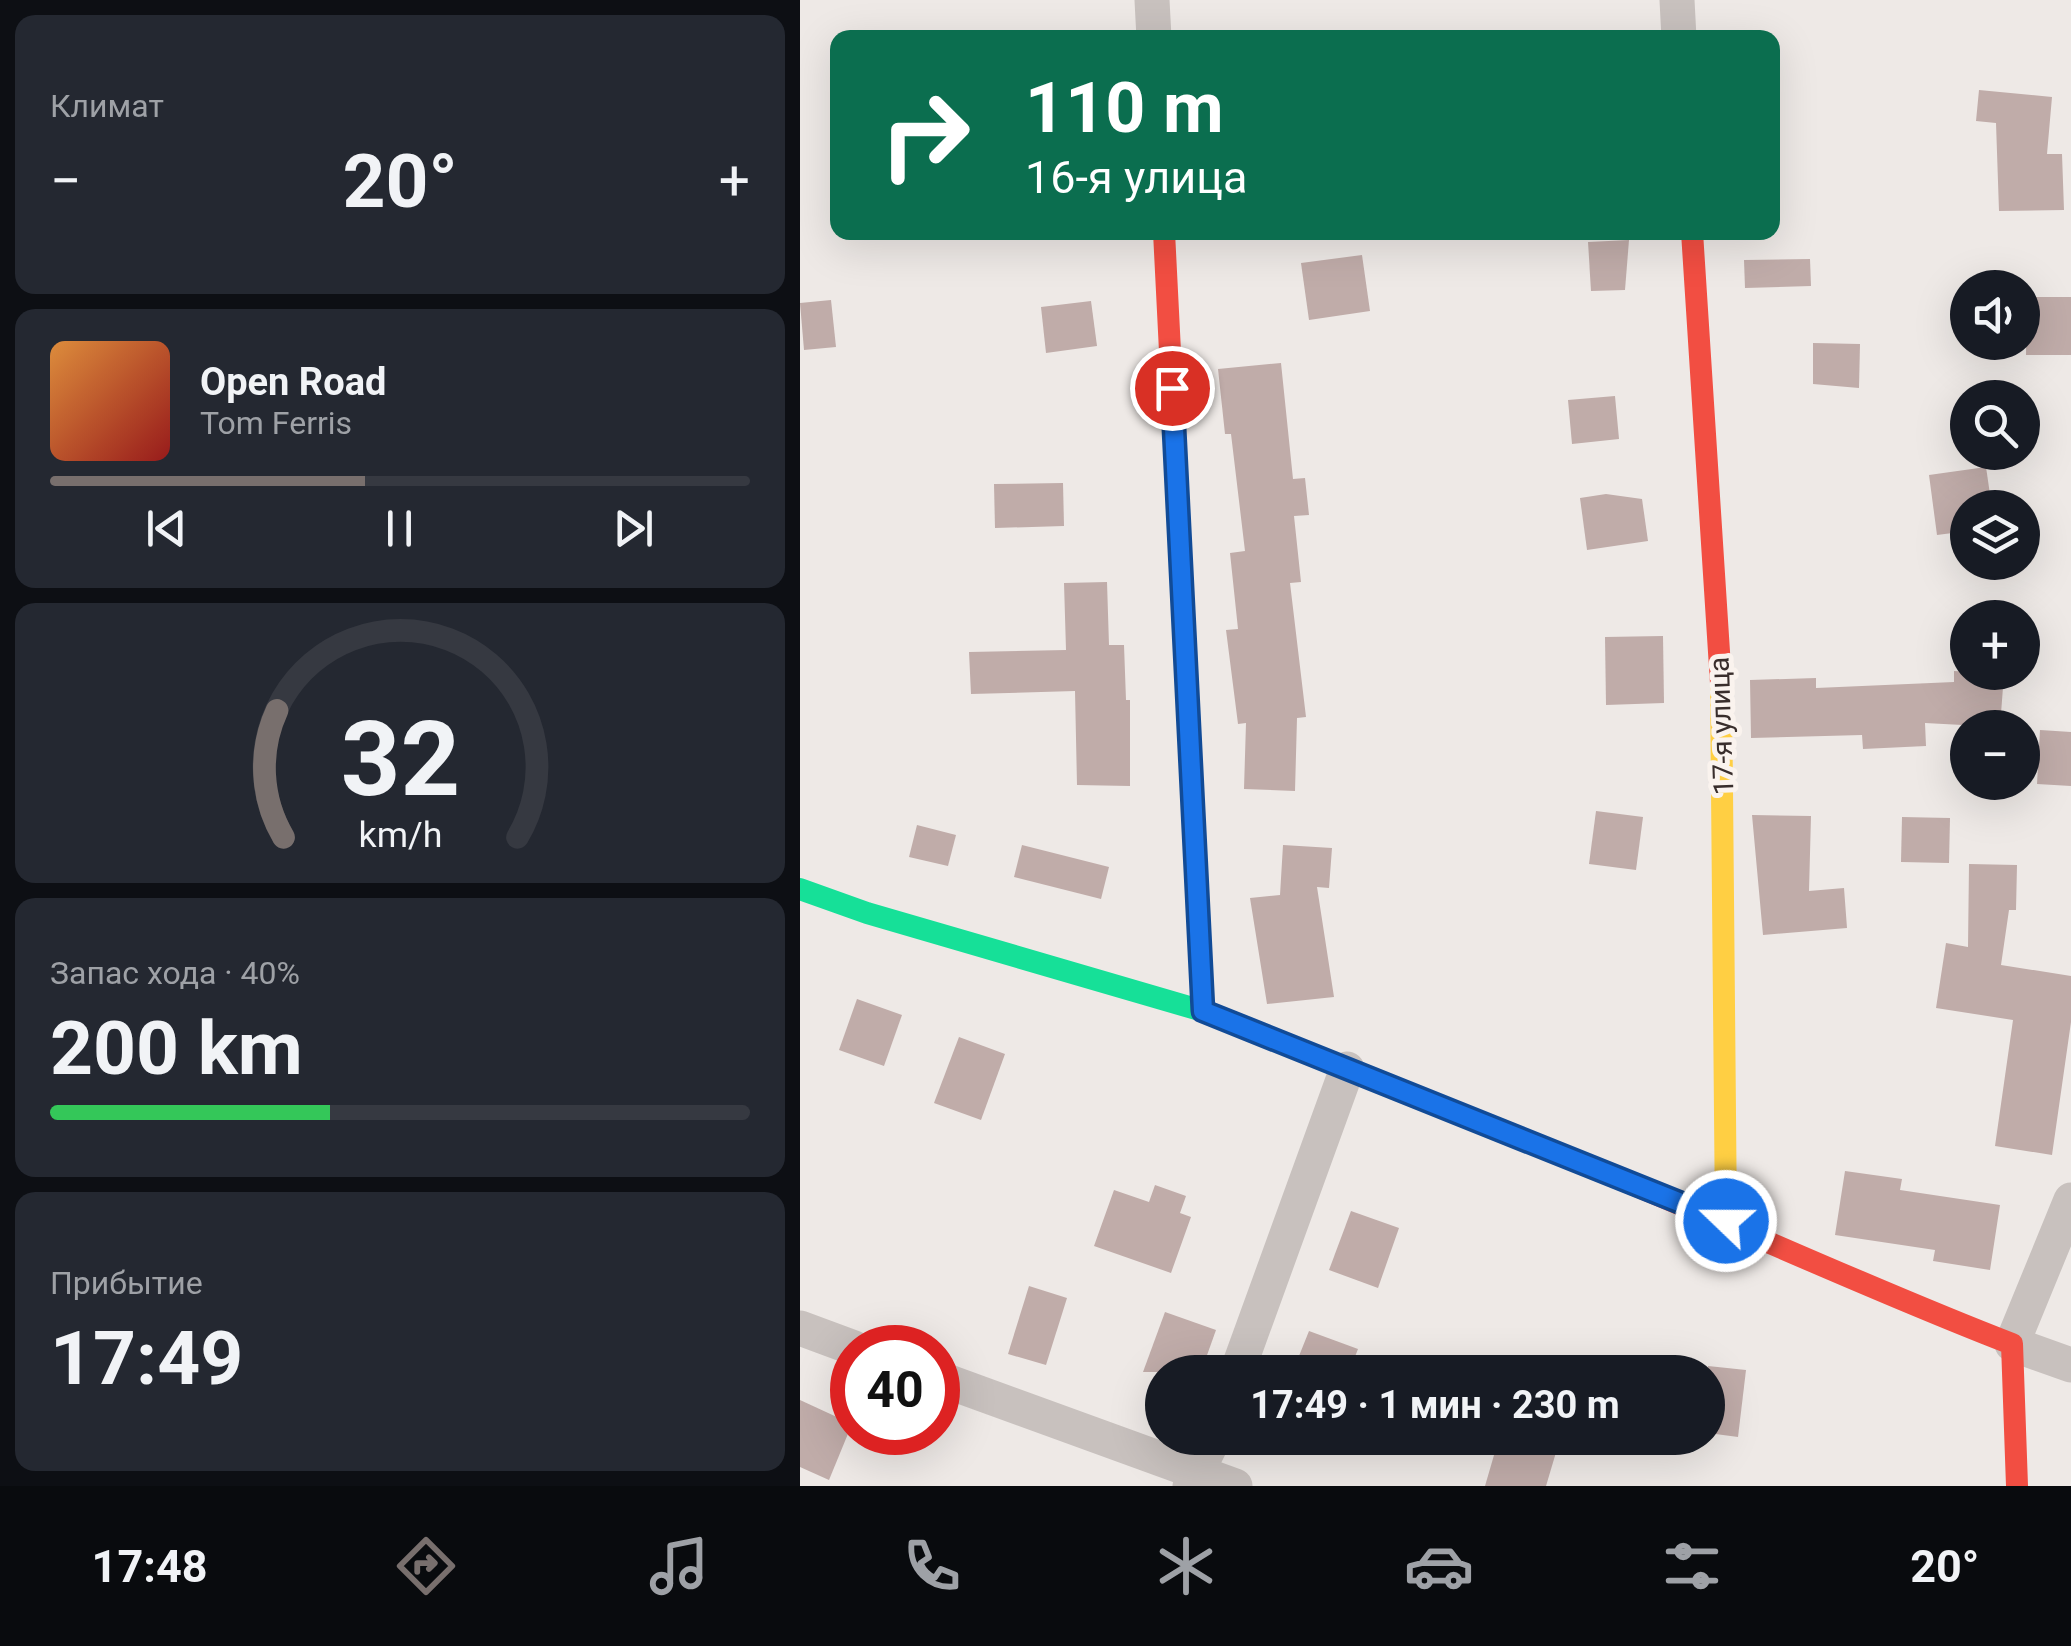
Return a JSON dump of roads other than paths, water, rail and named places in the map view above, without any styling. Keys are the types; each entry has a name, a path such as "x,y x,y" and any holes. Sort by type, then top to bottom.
{"street":[{"path":"1152,0 1154,30"},
{"path":"1676,0 1678,30"},
{"path":"1164,240 1203,1011"},
{"name":"17-я улица","path":"1693,240 1722,699 1726,1221"},
{"path":"800,889 1203,1011 1726,1221 1856,1284 2071,1365"},
{"path":"1243,1355 1348,1069"},
{"path":"2017,1486 2012,1344 2071,1200"},
{"path":"800,1328 830,1339"},
{"path":"960,1387 1193,1479 1235,1486"},
{"path":"1193,1479 1205,1455"}]}
